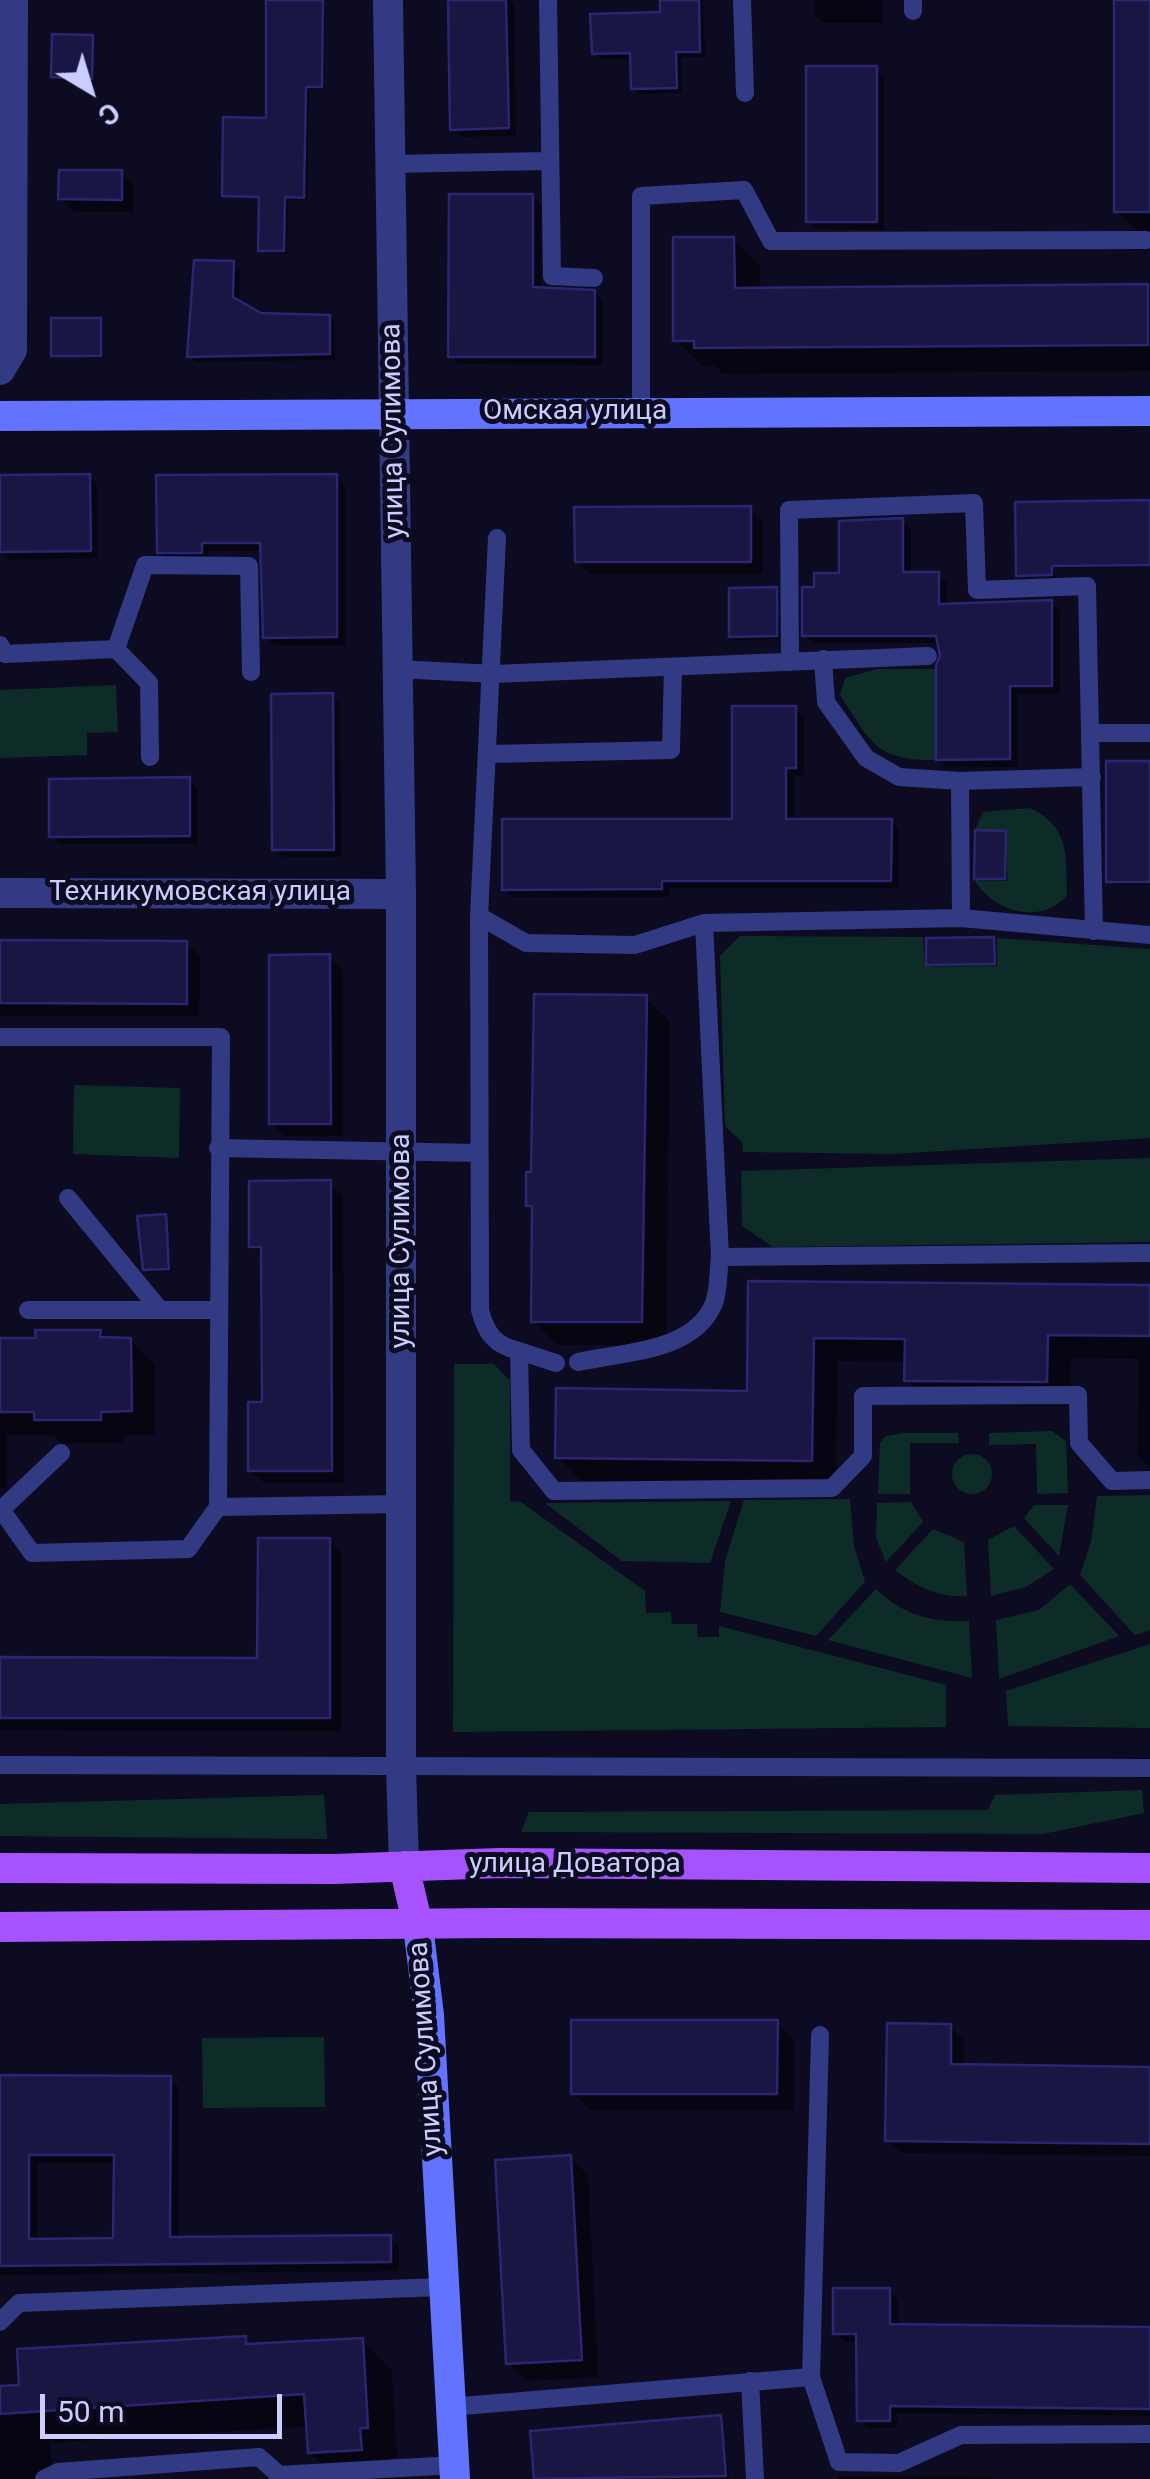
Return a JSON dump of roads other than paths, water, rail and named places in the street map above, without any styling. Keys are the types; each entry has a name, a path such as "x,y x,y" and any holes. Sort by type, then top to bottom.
{"main road":[{"name":"улица Доватора","path":"0,1868 500,1863 1150,1868"},
{"name":"улица Сулимова","path":"404,1866 418,1926"},
{"name":"улица Доватора","path":"0,1928 1150,1925"}],"street":[{"path":"0,370 12,350 13,0"},
{"name":"улица Сулимова","path":"388,0 401,894 400,1768 404,1866"},
{"name":"Омская улица","path":"0,416 1150,411"},
{"name":"Техникумовская улица","path":"0,893 401,894"},
{"name":"улица Сулимова","path":"418,1926 429,2015 454,2472"}],"lane":[{"path":"548,0 552,276 594,278"},
{"path":"742,0 745,93"},
{"path":"389,164 548,162"},
{"path":"641,413 641,196 744,190 770,241 1146,240"},
{"path":"790,662 789,510 974,503 977,590 1087,586 1094,931"},
{"path":"497,538 494,674 479,916 480,1310 485,1329 501,1346 556,1363"},
{"path":"116,649 145,565 249,566 251,672"},
{"path":"0,645 5,654 116,649 149,683 150,756"},
{"path":"398,669 494,674 928,656"},
{"path":"824,659 826,702 866,758 898,777 960,781 1092,777"},
{"path":"489,754 671,750 674,667"},
{"path":"1090,733 1150,732"},
{"path":"960,781 961,918"},
{"path":"479,916 526,944 636,945 704,923 961,918 1150,935"},
{"path":"578,1362 688,1336 703,1324 715,1300 720,1257 704,923"},
{"path":"0,1037 221,1037 218,1506 188,1549 32,1553 1,1508 60,1453"},
{"path":"218,1148 478,1153"},
{"path":"68,1198 160,1310"},
{"path":"720,1257 1150,1253"},
{"path":"28,1310 219,1310"},
{"path":"519,1351 521,1450 554,1491 832,1488 864,1456 864,1396 1078,1395 1079,1443 1112,1480 1150,1480"},
{"path":"218,1506 402,1504"},
{"path":"0,1765 1150,1768"},
{"path":"820,2035 811,2377 839,2462 899,2463 961,2435 1150,2434"},
{"path":"0,2322 19,2303 441,2287"},
{"path":"450,2407 811,2377"},
{"path":"750,2381 755,2479"},
{"path":"44,2479 58,2472 112,2473 259,2457 279,2475 454,2472"}]}
